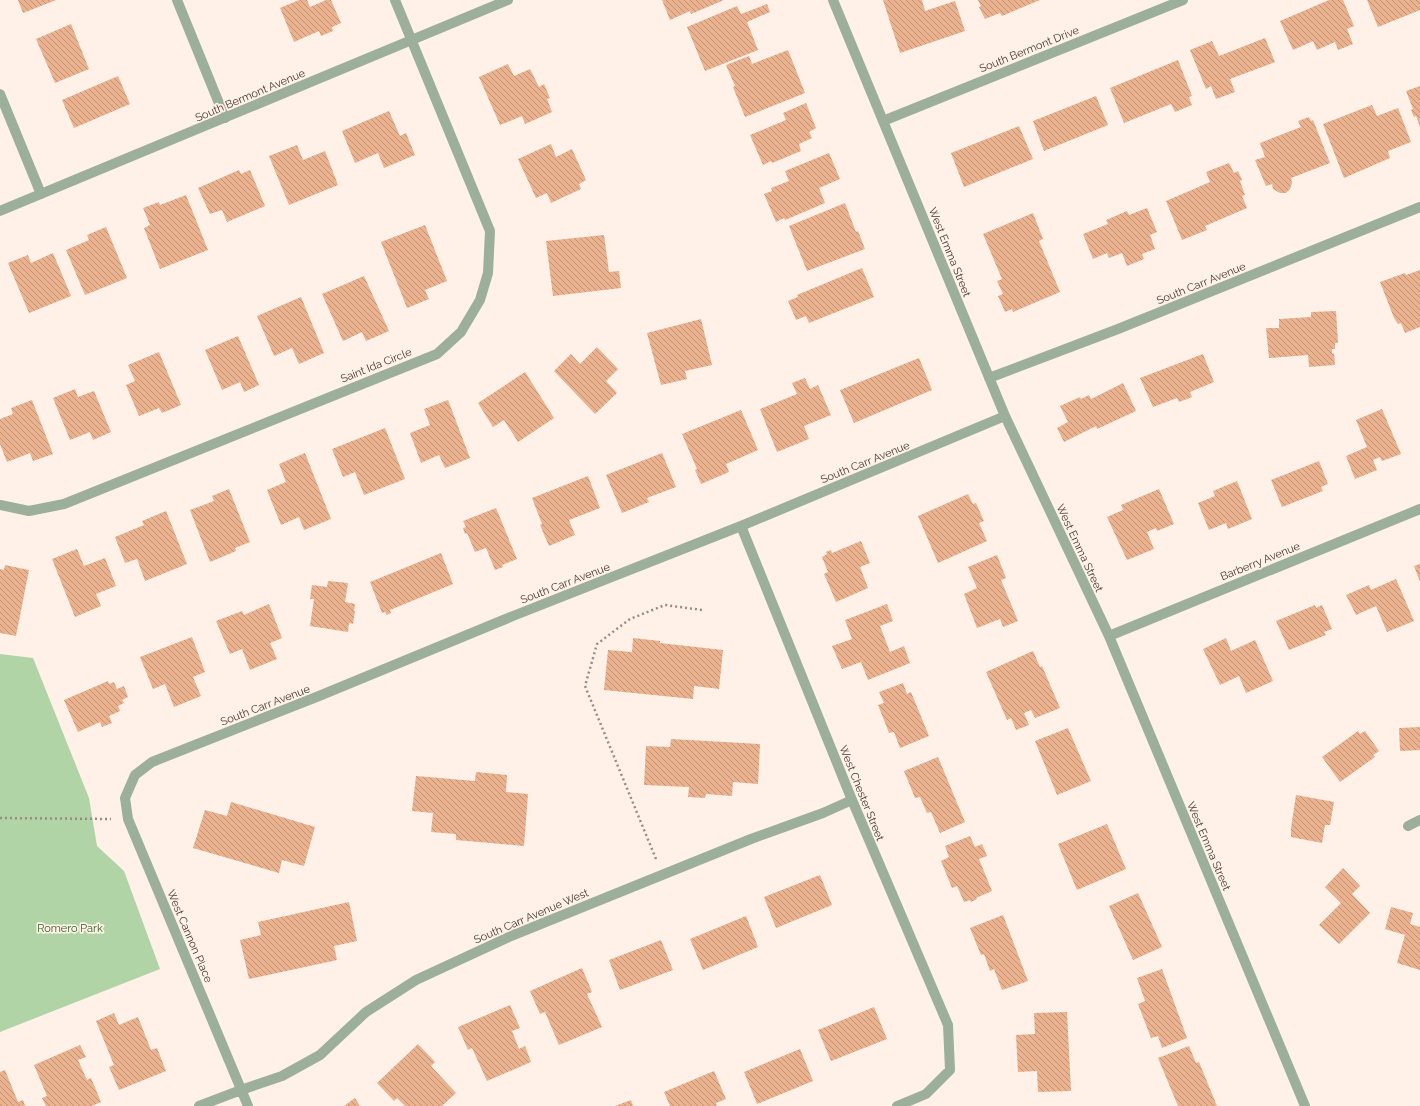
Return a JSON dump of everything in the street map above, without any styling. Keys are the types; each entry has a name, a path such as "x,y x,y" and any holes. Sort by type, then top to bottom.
{"street":[{"path":"178,0 225,118"},
{"path":"395,0 410,40"},
{"name":"South Bermont Avenue","path":"0,211 508,0"},
{"name":"West Emma Street","path":"834,0 1005,416 1109,636 1305,1106"},
{"name":"South Bermont Drive","path":"883,121 1183,0"},
{"name":"Saint Ida Circle","path":"0,505 29,511 64,504 437,354 460,332 480,300 488,273 490,231 410,40"},
{"path":"0,94 41,194"},
{"name":"South Carr Avenue","path":"989,378 1118,329 1420,207"},
{"name":"South Carr Avenue","path":"135,774 152,762 319,696 513,616 741,526 1005,416"},
{"name":"Barberry Avenue","path":"1109,636 1420,509"},
{"name":"West Chester Street","path":"741,526 852,800 948,1025 950,1070 926,1094 897,1106"},
{"name":"West Cannon Place","path":"135,774 126,798 128,819 248,1106"},
{"name":"South Carr Avenue West","path":"241,1090 282,1076 320,1055 366,1012 416,980 511,936 751,839 823,813 852,800"},
{"path":"1408,826 1420,820"},
{"path":"199,1106 241,1090"}],"path":[{"path":"662,875 585,686 597,644 630,619 665,604 702,610"},
{"path":"0,818 128,819"}],"green space":[{"name":"Romero Park","path":"0,654 33,658 89,798 97,846 124,871 160,969 0,1032"}],"building":[{"path":"18,0 56,0 23,13"},
{"path":"299,0 307,0 310,7 326,0 331,0 341,23 332,27 333,31 321,36 319,31 294,42 280,8"},
{"path":"662,0 724,0 691,14 690,11 670,20"},
{"path":"883,0 922,0 925,11 955,1 965,31 900,53"},
{"path":"978,0 1040,0 1002,16 1000,13 985,19 979,7 981,6"},
{"path":"1329,0 1343,0 1354,26 1347,29 1353,44 1338,50 1335,42 1317,50 1313,41 1293,50 1280,21"},
{"path":"1367,0 1420,0 1420,10 1378,27"},
{"path":"767,4 770,12 747,22 758,50 705,71 687,27 737,6 741,14"},
{"path":"71,24 89,69 55,83 36,39"},
{"path":"1265,38 1275,62 1230,79 1235,92 1216,99 1211,86 1206,89 1190,50 1212,41 1219,56"},
{"path":"788,50 805,93 745,117 733,87 735,86 726,65 749,56 752,64"},
{"path":"1178,60 1192,96 1189,97 1192,105 1175,112 1171,104 1124,123 1110,88"},
{"path":"508,64 514,76 530,69 539,87 544,84 550,98 547,99 552,112 525,124 522,116 500,125 479,77"},
{"path":"118,76 130,104 74,128 62,100"},
{"path":"1420,86 1420,127 1416,116 1414,117 1411,110 1413,109 1406,91"},
{"path":"1096,96 1108,125 1044,151 1033,121"},
{"path":"806,103 816,128 809,132 812,138 799,144 801,151 772,163 771,161 763,165 750,135 786,120 783,113"},
{"path":"1372,105 1377,116 1398,108 1411,142 1388,151 1390,158 1344,178 1323,124"},
{"path":"389,111 400,136 406,133 415,155 384,168 378,153 355,163 342,131"},
{"path":"1309,117 1311,121 1313,120 1330,163 1291,178 1292,183 1290,189 1286,193 1280,193 1273,189 1272,184 1266,186 1255,160 1265,157 1260,143 1301,127 1298,121"},
{"path":"1019,126 1033,159 964,187 951,153"},
{"path":"551,144 556,157 572,149 586,180 579,184 581,189 551,203 547,193 536,198 518,159"},
{"path":"297,145 303,160 325,151 338,185 289,205 269,156"},
{"path":"829,153 840,179 819,188 825,203 785,220 784,218 776,222 764,194 772,191 771,188 789,181 785,171"},
{"path":"1229,163 1234,173 1238,171 1242,180 1240,181 1245,195 1242,196 1247,208 1205,226 1207,230 1182,240 1166,201 1210,182 1206,172"},
{"path":"239,170 241,174 250,170 265,206 227,222 222,210 210,214 198,188"},
{"path":"186,195 208,250 160,269 144,228 150,225 143,208 159,202 160,205"},
{"path":"845,203 856,232 858,231 865,249 807,271 789,226"},
{"path":"1147,208 1157,232 1150,235 1155,249 1142,254 1144,259 1127,266 1122,253 1109,258 1107,253 1093,259 1083,234 1108,224 1106,220 1127,211 1129,215"},
{"path":"1033,213 1043,239 1039,241 1060,292 1013,312 1012,309 1005,312 998,296 1003,294 997,281 1002,279 983,234"},
{"path":"425,225 447,281 425,290 429,299 407,308 381,242"},
{"path":"106,227 127,278 85,295 66,250 89,240 87,235"},
{"path":"604,235 609,272 619,271 621,288 553,296 546,241"},
{"path":"53,253 71,296 29,313 8,263 28,255 31,263"},
{"path":"862,268 874,297 809,323 806,316 796,320 788,301 798,297 797,295"},
{"path":"1420,270 1420,327 1405,333 1401,323 1398,324 1394,318 1380,282 1405,273 1406,275"},
{"path":"364,276 389,331 366,341 362,332 343,341 322,294"},
{"path":"301,297 324,353 299,364 292,348 274,356 257,316"},
{"path":"1336,311 1338,343 1335,343 1335,349 1332,349 1332,354 1334,353 1335,365 1309,367 1308,355 1269,358 1266,328 1279,328 1279,319 1311,317 1311,312"},
{"path":"701,319 712,365 685,371 687,379 661,385 647,333"},
{"path":"238,336 259,385 244,392 240,382 222,390 205,350"},
{"path":"597,347 618,369 606,381 617,393 595,414 554,371 571,354 580,364"},
{"path":"159,352 181,405 162,413 159,408 139,416 126,385 135,381 128,365"},
{"path":"1203,354 1214,382 1190,392 1192,397 1179,402 1177,398 1153,407 1140,378"},
{"path":"919,358 932,390 854,423 840,390"},
{"path":"525,372 554,418 518,442 504,420 493,427 478,403"},
{"path":"805,378 810,389 818,385 831,415 804,426 809,439 777,452 760,409 797,394 792,383"},
{"path":"1123,383 1136,411 1097,429 1096,426 1064,442 1057,428 1068,422 1060,406 1080,397 1081,399 1089,395 1091,399"},
{"path":"75,389 78,397 94,391 111,432 93,440 90,432 70,440 53,398"},
{"path":"32,400 53,454 33,461 30,453 7,462 0,444 0,419 13,414 11,408"},
{"path":"448,400 470,458 445,468 439,455 421,463 410,433 430,425 424,409"},
{"path":"1382,409 1401,454 1382,461 1380,457 1373,460 1377,470 1355,479 1346,456 1367,447 1356,420"},
{"path":"741,410 758,450 726,464 729,472 701,484 695,470 697,469 682,434"},
{"path":"385,428 405,479 364,495 355,472 343,477 332,449"},
{"path":"305,453 331,519 304,530 299,517 281,525 267,490 286,482 279,464"},
{"path":"662,453 676,487 647,498 649,502 622,513 606,475"},
{"path":"1319,461 1328,484 1321,487 1323,491 1282,507 1271,480"},
{"path":"588,476 600,508 569,520 575,535 549,546 540,525 542,524 532,498"},
{"path":"1237,481 1252,519 1228,529 1226,523 1209,530 1198,503 1215,496 1213,491"},
{"path":"229,489 250,542 235,548 236,551 210,562 190,510 214,501 212,496"},
{"path":"1159,489 1174,524 1157,531 1156,528 1147,532 1154,549 1127,560 1107,517 1123,510 1121,505"},
{"path":"968,494 973,504 976,503 984,521 979,523 987,541 938,563 918,516"},
{"path":"496,508 517,559 502,565 503,567 495,570 486,548 475,552 467,533 465,534 463,528 466,527 463,521"},
{"path":"166,511 187,564 145,581 137,559 125,563 115,537 144,525 142,521"},
{"path":"861,541 870,563 860,567 868,588 836,602 824,574 828,572 822,557 827,554 826,552 831,550 832,553"},
{"path":"77,549 84,566 105,558 116,586 96,594 101,606 75,617 52,559"},
{"path":"441,553 453,584 390,610 391,613 387,615 385,612 382,613 370,582"},
{"path":"997,555 1006,578 1001,580 1018,621 1003,627 1000,619 977,628 964,594 977,588 968,567"},
{"path":"1420,564 1420,582 1414,566"},
{"path":"5,565 29,570 16,636 0,633 0,569 4,570"},
{"path":"1396,579 1414,621 1387,632 1376,606 1356,615 1346,595 1369,585 1371,590"},
{"path":"328,581 348,583 345,602 355,604 355,611 353,624 349,623 348,632 310,626 314,599 310,599 312,585 327,587"},
{"path":"269,604 282,638 270,643 277,659 250,670 242,649 230,654 216,621 242,611 244,615"},
{"path":"887,604 893,621 880,626 890,652 904,646 910,663 868,680 861,662 842,669 832,646 852,639 845,620"},
{"path":"1315,605 1316,608 1322,605 1332,629 1324,632 1326,635 1289,650 1276,621"},
{"path":"192,637 205,672 193,677 201,696 174,707 165,684 153,689 140,657"},
{"path":"633,638 660,641 660,643 723,650 719,689 694,686 693,699 604,690 608,650 632,652"},
{"path":"1226,638 1231,651 1255,640 1273,681 1246,693 1239,676 1220,685 1203,649"},
{"path":"1033,651 1040,667 1042,666 1060,708 1035,718 1031,710 1024,713 1029,725 1016,730 1011,718 1007,720 986,672"},
{"path":"108,681 109,684 114,682 117,689 124,686 128,697 122,700 124,703 118,706 120,711 109,716 112,723 102,727 100,722 78,732 64,700"},
{"path":"903,683 907,694 911,692 929,736 900,748 894,732 889,733 878,705 884,703 879,692"},
{"path":"1420,727 1420,750 1400,751 1399,728"},
{"path":"1068,728 1091,781 1057,795 1035,741"},
{"path":"1358,731 1360,734 1365,731 1379,751 1373,755 1375,757 1340,782 1322,757"},
{"path":"671,739 760,744 758,784 733,782 732,796 706,794 705,798 688,797 689,787 644,785 646,746 670,747"},
{"path":"938,757 965,822 940,833 931,812 927,813 920,797 915,798 904,771"},
{"path":"476,772 507,775 506,792 528,794 524,846 456,840 456,834 431,832 433,813 412,811 416,776 475,781"},
{"path":"1296,795 1334,802 1330,825 1325,825 1322,843 1291,837"},
{"path":"231,802 315,827 304,866 282,860 279,873 193,848 205,810 227,816"},
{"path":"1107,824 1126,869 1077,890 1058,844"},
{"path":"970,836 975,847 982,844 987,856 979,859 992,891 976,898 977,899 971,902 970,900 964,902 957,886 952,888 941,861 949,857 945,846"},
{"path":"1343,868 1360,886 1352,894 1370,913 1339,944 1319,925 1341,903 1325,887"},
{"path":"820,875 832,905 776,928 764,897"},
{"path":"1138,893 1162,947 1133,960 1109,906"},
{"path":"349,902 357,941 334,946 337,960 249,979 240,940 261,935 258,922"},
{"path":"1391,907 1413,913 1410,924 1420,927 1420,970 1397,963 1405,935 1385,929"},
{"path":"1003,915 1028,981 1002,990 994,969 990,971 984,954 981,955 970,928"},
{"path":"746,916 758,947 703,970 690,939"},
{"path":"661,940 673,970 620,990 609,960"},
{"path":"582,968 592,992 587,994 602,1027 559,1045 545,1012 540,1014 530,991"},
{"path":"1162,969 1187,1038 1162,1048 1158,1036 1151,1038 1138,1004 1145,1001 1137,978"},
{"path":"510,1005 520,1028 512,1031 519,1049 525,1046 531,1062 487,1081 472,1048 468,1050 458,1027"},
{"path":"874,1007 887,1039 831,1061 818,1030"},
{"path":"1067,1012 1071,1091 1038,1092 1037,1071 1018,1072 1016,1035 1035,1034 1034,1013"},
{"path":"114,1013 119,1025 138,1017 151,1050 157,1048 166,1071 119,1090 109,1067 114,1065 96,1021"},
{"path":"418,1044 435,1062 431,1066 456,1093 442,1106 405,1106 397,1098 394,1101 377,1083"},
{"path":"80,1045 86,1057 78,1060 87,1080 91,1078 101,1102 92,1106 46,1106 42,1098 47,1096 34,1065"},
{"path":"1189,1046 1196,1063 1199,1062 1217,1106 1178,1106 1158,1058"},
{"path":"800,1049 813,1081 757,1104 744,1072"},
{"path":"5,1070 18,1102 23,1100 25,1106 0,1106 0,1072"},
{"path":"714,1071 726,1099 716,1103 717,1106 670,1106 664,1092"},
{"path":"355,1098 360,1106 344,1106"},
{"path":"631,1100 633,1106 615,1106"}]}
